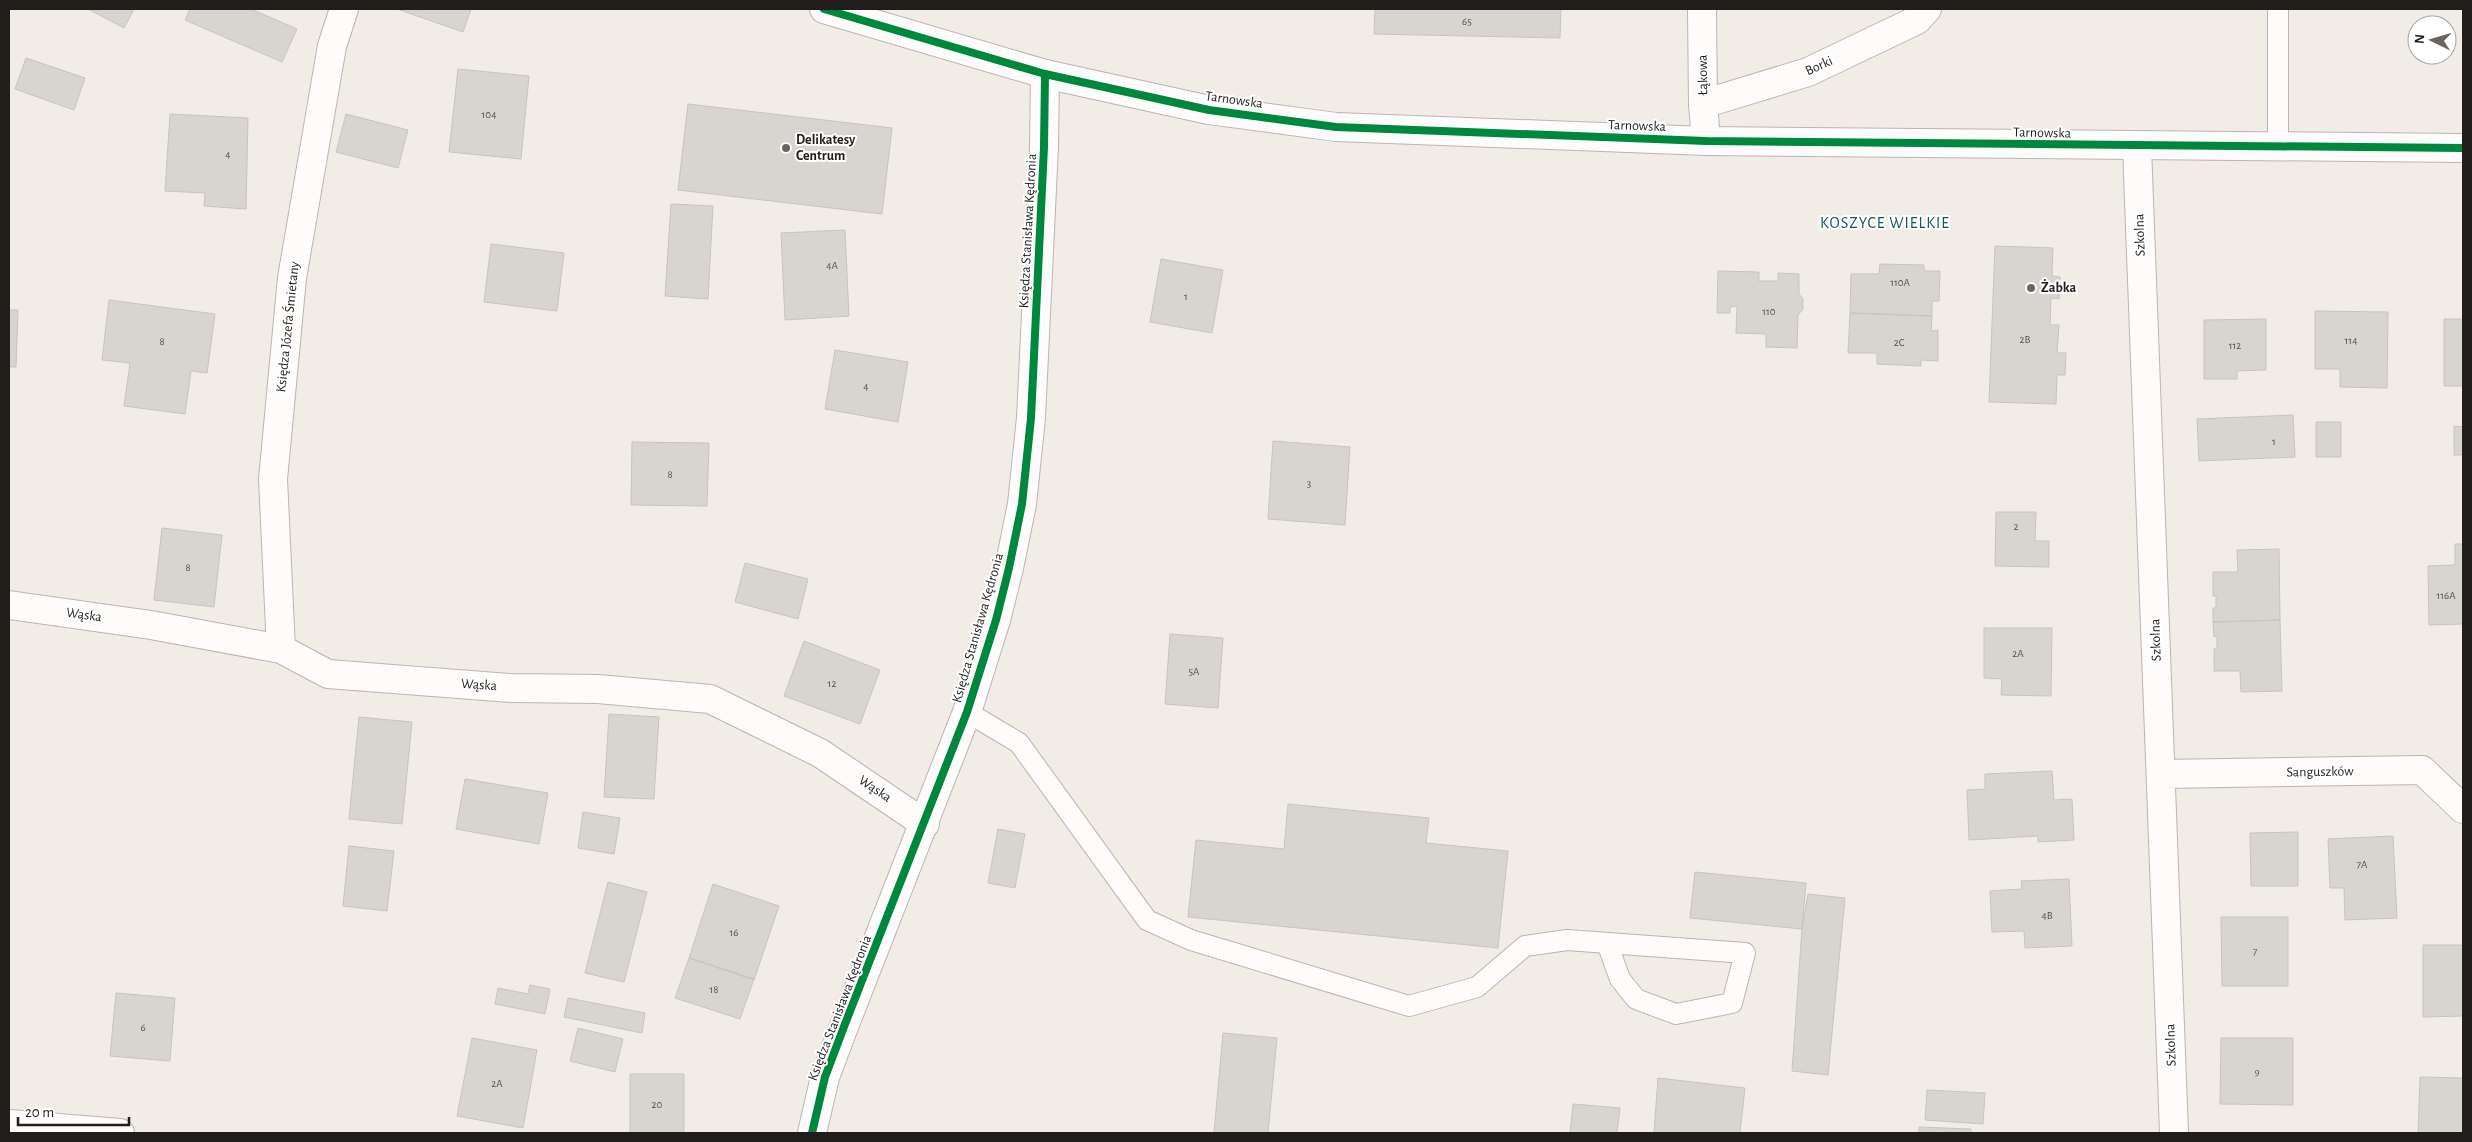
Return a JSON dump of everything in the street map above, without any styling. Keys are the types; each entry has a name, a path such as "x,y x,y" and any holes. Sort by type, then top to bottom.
{"street":[{"name":"Księdza Józefa Śmietany","path":"281,649 273,479 290,297 332,46 344,9"},
{"name":"Tarnowska","path":"824,9 1045,74 1209,110 1336,127 1706,141 2463,148"},
{"name":"Łąkowa","path":"1702,9 1703,104 1706,141"},
{"name":"Borki","path":"1703,104 1808,72 1917,20 1926,9"},
{"name":"Księdza Stanisława Kędronia","path":"812,1133 825,1077 967,712 996,620 1022,504 1031,418 1044,147 1045,74"},
{"name":"Szkolna","path":"2137,146 2174,1133"},
{"name":"Wąska","path":"9,605 151,625 281,649 328,674 511,688 598,689 710,699 820,753 925,824"},
{"name":"Sanguszków","path":"2161,774 2422,770 2463,809"},
{"path":"9,1124 120,1133"}],"lane":[{"path":"2278,9 2278,146"},
{"path":"967,712 1019,742 1146,920 1191,940 1409,1006 1477,988 1525,946 1567,940 1745,953 1732,1003 1676,1014 1636,999 1620,979 1607,943"}],"building":[{"path":"88,9 134,9 124,28"},
{"path":"190,9 251,9 297,29 282,62 185,20"},
{"path":"397,9 471,9 463,32"},
{"path":"1375,9 1561,9 1560,38 1374,34"},
{"path":"26,58 85,78 74,110 15,89"},
{"path":"458,69 529,76 521,159 449,152"},
{"name":"Delikatesy Centrum","path":"688,104 892,128 882,214 678,190"},
{"path":"170,114 248,118 246,209 204,206 205,193 165,191"},
{"path":"346,114 408,130 398,168 336,152"},
{"path":"671,204 713,206 708,299 665,296"},
{"path":"845,230 849,316 785,320 781,233"},
{"path":"491,244 564,253 557,311 484,302"},
{"path":"1995,246 2053,248 2052,276 2060,277 2059,299 2051,298 2050,325 2059,325 2057,353 2066,353 2065,375 2057,375 2056,404 1989,402"},
{"path":"1161,259 1223,270 1212,333 1150,322"},
{"path":"1880,264 1924,265 1924,271 1940,271 1939,301 1932,301 1932,316 1850,313 1851,274 1879,274"},
{"path":"1718,271 1759,272 1759,281 1778,281 1778,273 1799,274 1799,294 1803,299 1803,309 1798,315 1797,348 1766,347 1766,334 1736,333 1737,306 1730,307 1730,313 1717,313"},
{"path":"109,300 215,314 207,373 191,371 185,414 124,406 130,363 102,360"},
{"path":"9,310 18,310 16,367 9,367"},
{"path":"2315,311 2388,312 2387,388 2340,387 2340,369 2315,369"},
{"path":"1850,313 1932,316 1931,331 1938,330 1938,361 1921,360 1921,366 1877,364 1877,353 1848,353"},
{"path":"2266,319 2266,370 2237,371 2237,379 2204,379 2204,320"},
{"path":"2444,319 2463,319 2463,386 2444,386"},
{"path":"835,350 908,362 898,422 825,409"},
{"path":"2293,415 2295,457 2199,461 2197,419"},
{"path":"2316,422 2341,422 2341,457 2316,457"},
{"path":"2454,426 2463,427 2463,455 2454,455"},
{"path":"1273,441 1350,447 1345,525 1268,519"},
{"path":"632,442 709,443 707,506 631,505"},
{"path":"1996,512 2036,512 2035,541 2049,541 2049,567 1995,566"},
{"path":"162,528 222,535 214,607 154,600"},
{"path":"2455,544 2463,544 2463,624 2429,625 2428,566 2455,565"},
{"path":"2279,549 2280,620 2213,622 2213,608 2216,608 2216,596 2213,596 2213,572 2238,572 2237,550"},
{"path":"745,563 808,579 798,619 735,602"},
{"path":"2280,620 2282,691 2241,692 2240,671 2214,671 2214,649 2217,649 2217,636 2214,637 2213,622"},
{"path":"1984,628 2052,628 2051,696 2001,695 2002,679 1984,678"},
{"path":"1170,634 1223,638 1218,708 1165,704"},
{"path":"804,641 880,670 860,724 784,696"},
{"path":"609,714 659,717 654,799 604,797"},
{"path":"359,717 412,722 402,824 349,819"},
{"path":"2052,771 2054,800 2072,799 2074,840 2038,842 2038,836 1969,840 1967,790 1985,789 1985,774"},
{"path":"465,779 548,793 539,844 456,829"},
{"path":"1288,804 1429,818 1426,843 1508,851 1498,948 1188,917 1196,840 1284,849"},
{"path":"583,812 620,818 614,854 578,848"},
{"path":"998,829 1025,834 1015,888 988,883"},
{"path":"2298,832 2298,886 2251,886 2250,833"},
{"path":"2393,836 2397,918 2345,920 2344,888 2330,888 2328,839"},
{"path":"349,846 394,851 387,911 343,906"},
{"path":"1695,872 1806,883 1802,929 1690,918"},
{"path":"2069,879 2072,946 2025,948 2024,931 1992,932 1990,891 2022,889 2021,881"},
{"path":"608,882 647,892 624,982 585,973"},
{"path":"713,884 779,906 754,980 689,958"},
{"path":"1808,894 1845,898 1828,1075 1792,1071 1802,929"},
{"path":"2221,917 2288,917 2288,986 2222,986"},
{"path":"2423,945 2463,945 2463,1016 2423,1017"},
{"path":"689,958 754,979 740,1019 675,998"},
{"path":"530,985 550,989 545,1014 495,1004 498,988 528,994"},
{"path":"116,993 175,998 170,1061 110,1056"},
{"path":"568,998 645,1013 642,1033 564,1017"},
{"path":"578,1028 623,1039 615,1072 570,1061"},
{"path":"1223,1033 1277,1038 1268,1133 1214,1133"},
{"path":"472,1038 537,1050 523,1128 457,1116"},
{"path":"2221,1038 2293,1038 2293,1105 2220,1104"},
{"path":"630,1074 684,1074 684,1133 630,1133"},
{"path":"2420,1077 2463,1078 2463,1133 2418,1133"},
{"path":"1658,1078 1745,1088 1740,1133 1654,1133"},
{"path":"1927,1090 1985,1093 1983,1124 1925,1120"},
{"path":"1573,1104 1620,1108 1617,1133 1570,1133"},
{"path":"1919,1127 1971,1129 1971,1133 1919,1133"}],"cycle path":[{"path":"824,9 1045,74 1209,110 1336,127 1706,141 2463,148"},
{"path":"812,1133 825,1077 967,712 996,620 1009,568 1022,504 1031,418 1044,147 1045,74"}],"place":[{"name":"Delikatesy Centrum","path":"786,148"},
{"name":"Żabka","path":"2031,288"}],"district":[{"name":"KOSZYCE WIELKIE","path":"1885,223"}]}
